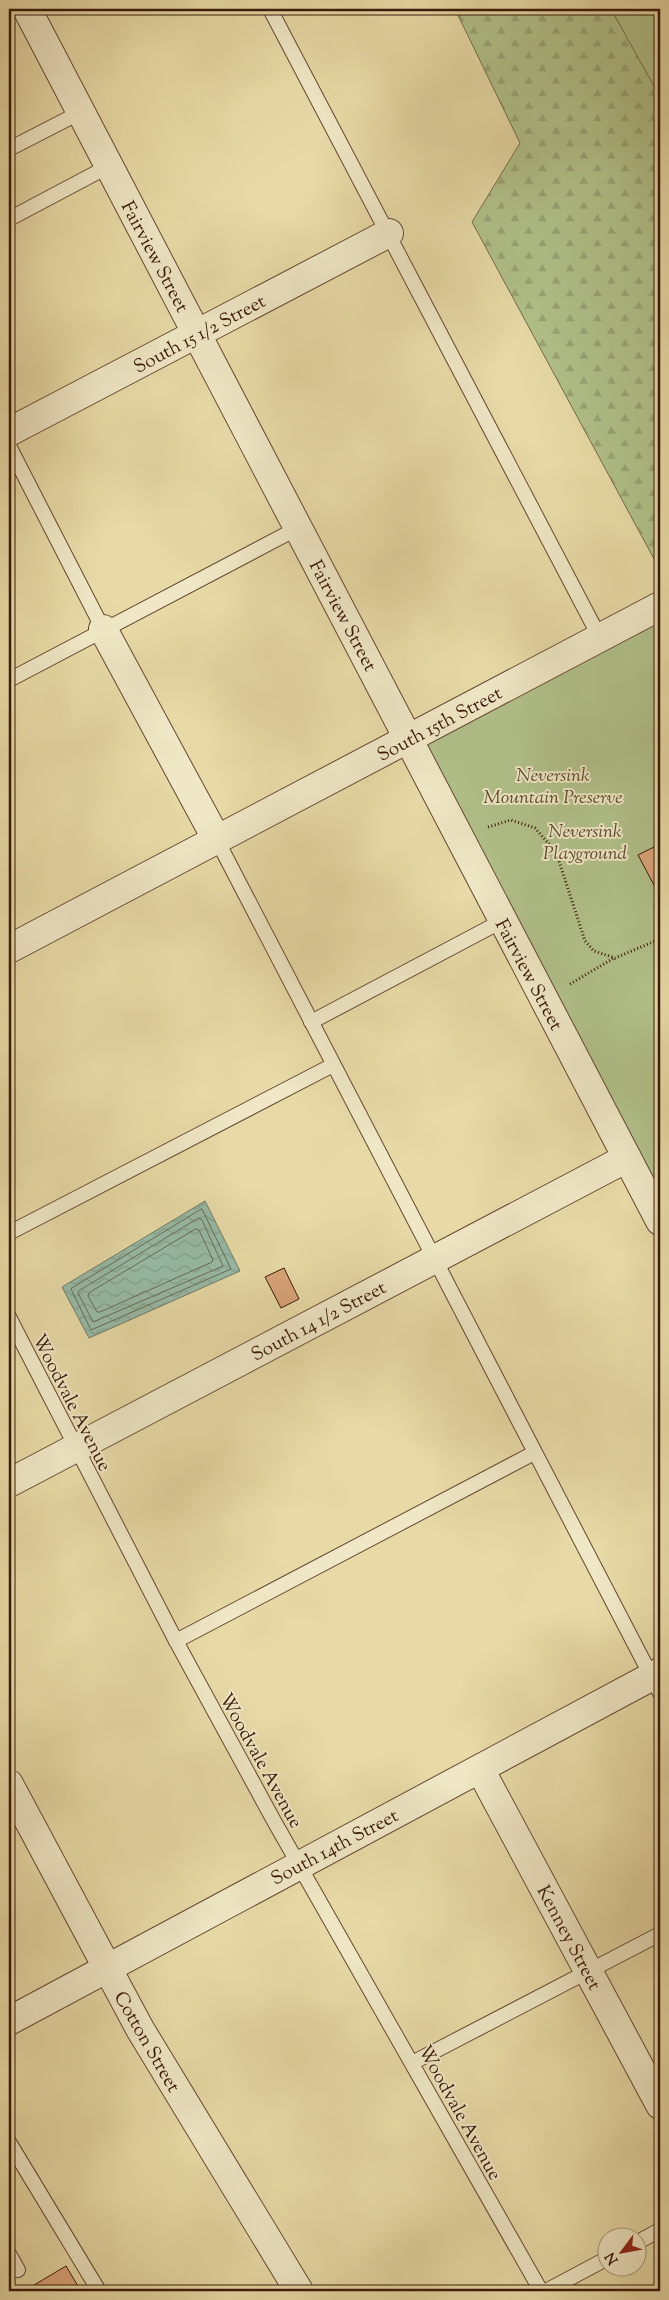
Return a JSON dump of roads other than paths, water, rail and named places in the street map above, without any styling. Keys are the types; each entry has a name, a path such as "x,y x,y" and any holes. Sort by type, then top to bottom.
{"street":[{"name":"Fairview Street","path":"27,9 660,1221"},
{"name":"South 15 1/2 Street","path":"10,432 389,233"},
{"name":"South 15th Street","path":"9,949 660,606"},
{"path":"103,629 217,840"},
{"name":"South 14 1/2 Street","path":"9,1483 627,1158"},
{"name":"South 14th Street","path":"9,2021 480,1769 657,1681"},
{"name":"Kenney Street","path":"480,1769 660,2105"},
{"name":"Cotton Street","path":"9,1784 140,2029 299,2291"}],"lane":[{"path":"270,9 600,638"},
{"path":"9,149 81,112"},
{"path":"9,219 109,166"},
{"path":"10,432 103,629"},
{"path":"9,680 298,528"},
{"path":"217,840 534,1453 657,1681"},
{"path":"311,1022 502,921"},
{"path":"9,1233 333,1064"},
{"name":"Woodvale Avenue","path":"9,1316 75,1448 176,1641 300,1865 541,2291"},
{"path":"176,1641 534,1453"},
{"path":"412,2064 660,1934"},
{"path":"9,2142 99,2291"},
{"path":"646,2238 660,2230"},
{"path":"9,2254 18,2270"},
{"path":"546,2291 596,2264"}],"water":[{"path":"205,1201 240,1271 89,1338 62,1287"}],"park label":[{"name":"Neversink Mountain Preserve","path":"553,785"},
{"name":"Neversink Playground","path":"585,841"}]}
